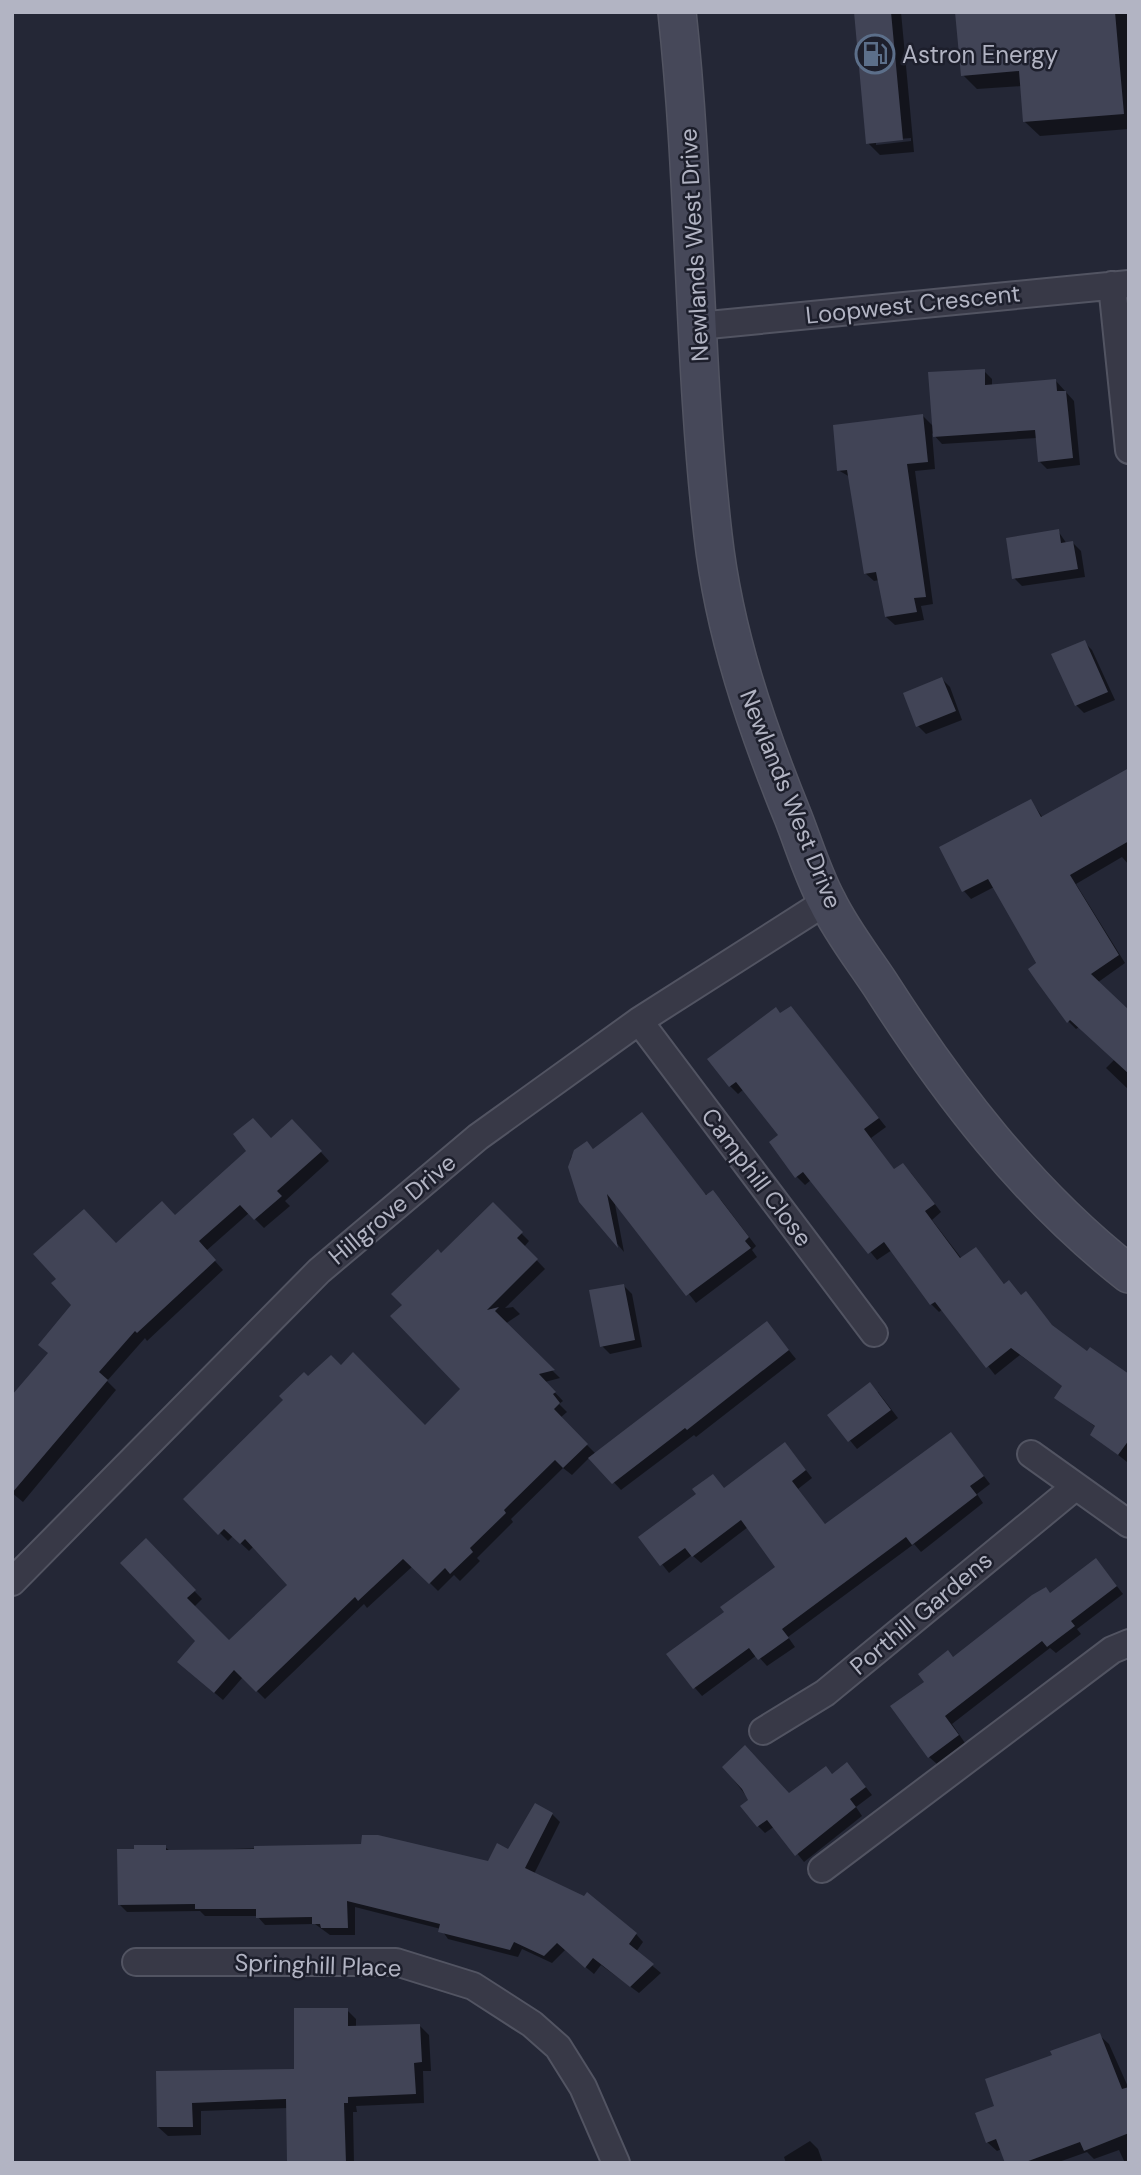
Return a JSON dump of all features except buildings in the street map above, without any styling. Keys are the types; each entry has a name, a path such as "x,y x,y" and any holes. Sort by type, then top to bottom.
{"street":[{"name":"Newlands West Drive","path":"677,12 691,170 698,326 713,537 732,637 755,722 827,901 960,1102 1023,1176 1075,1228 1129,1274"},
{"name":"Loopwest Crescent","path":"698,326 1120,284"},
{"path":"1120,284 1129,450"},
{"name":"Hillgrove Drive","path":"12,1582 319,1270 478,1138 639,1021 827,901"},
{"name":"Camphill Close","path":"639,1021 874,1333"},
{"path":"1031,1454 1129,1524"},
{"name":"Porthill Gardens","path":"762,1731 825,1693 1074,1487"},
{"path":"822,1869 1112,1650 1129,1643"},
{"name":"Springhill Place","path":"136,1962 396,1962 473,1986 531,2024 558,2047 583,2087 616,2163"}],"place":[{"name":"Astron Energy","path":"875,54"}]}
